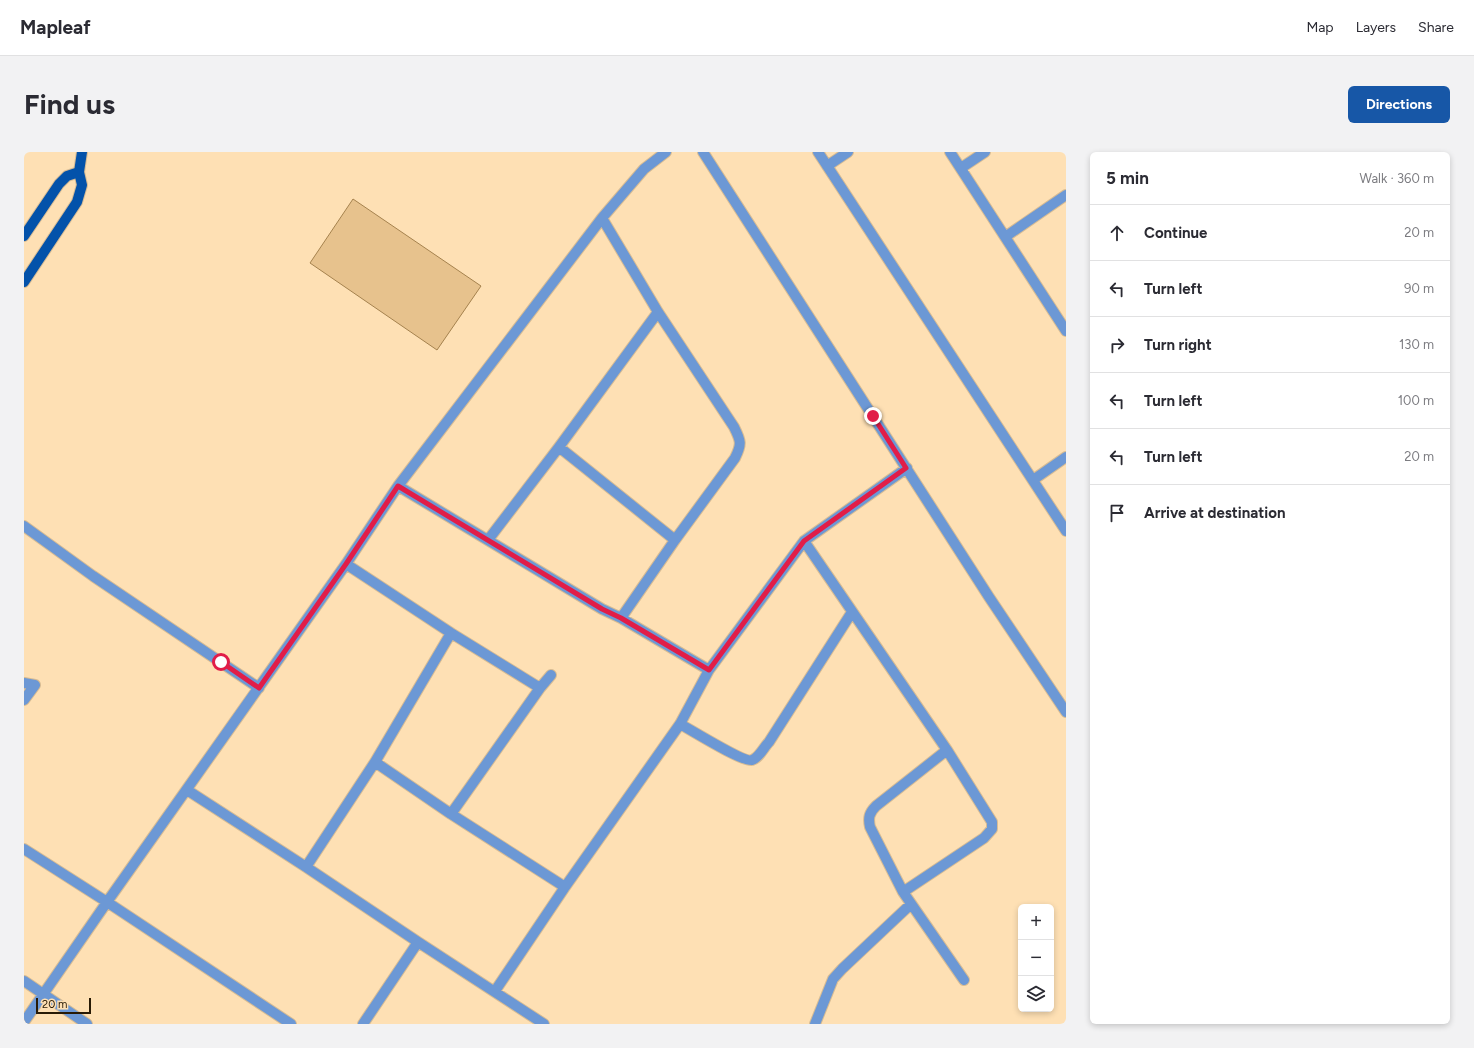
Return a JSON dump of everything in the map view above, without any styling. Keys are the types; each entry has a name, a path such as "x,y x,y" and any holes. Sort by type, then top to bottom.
{"main road":[{"path":"24,282 77,202 82,185 79,172 83,152"},
{"path":"24,236 59,184 67,176 79,172"}],"street":[{"path":"24,1022 346,564 398,486 602,218 644,169 666,152"},
{"path":"704,152 906,468 1066,712"},
{"path":"818,152 1066,531"},
{"path":"827,166 848,152"},
{"path":"950,152 1066,331"},
{"path":"961,168 985,152"},
{"path":"1005,236 1066,195"},
{"path":"602,218 658,312 740,438 740,448 735,458 675,540 621,618"},
{"path":"488,540 560,447 658,312"},
{"path":"560,447 675,540"},
{"path":"1033,480 1066,457"},
{"path":"495,991 565,886 680,724 709,670 804,541 906,468"},
{"path":"398,486 602,609 621,618 709,670"},
{"path":"24,526 93,576 259,688"},
{"path":"804,541 948,750 992,822 992,829 984,838 903,892"},
{"path":"346,564 451,634 540,688"},
{"path":"680,724 734,755 748,761 753,760 769,742 852,612"},
{"path":"306,867 375,762 451,634"},
{"path":"451,814 540,688 551,675"},
{"path":"24,683 35,685 24,700"},
{"path":"948,750 876,806 871,811 868,818 870,828 903,892 964,980"},
{"path":"375,762 451,814 565,886"},
{"path":"187,790 544,1024"},
{"path":"24,849 291,1024"},
{"path":"815,1024 833,979 911,904"},
{"path":"363,1024 418,942"},
{"path":"24,981 87,1024"}],"building":[{"path":"353,199 481,286 437,350 310,263"}],"route":[{"path":"221,662 259,688 346,564 398,486 602,609 621,618 709,670 804,541 906,468 873,416"}]}
